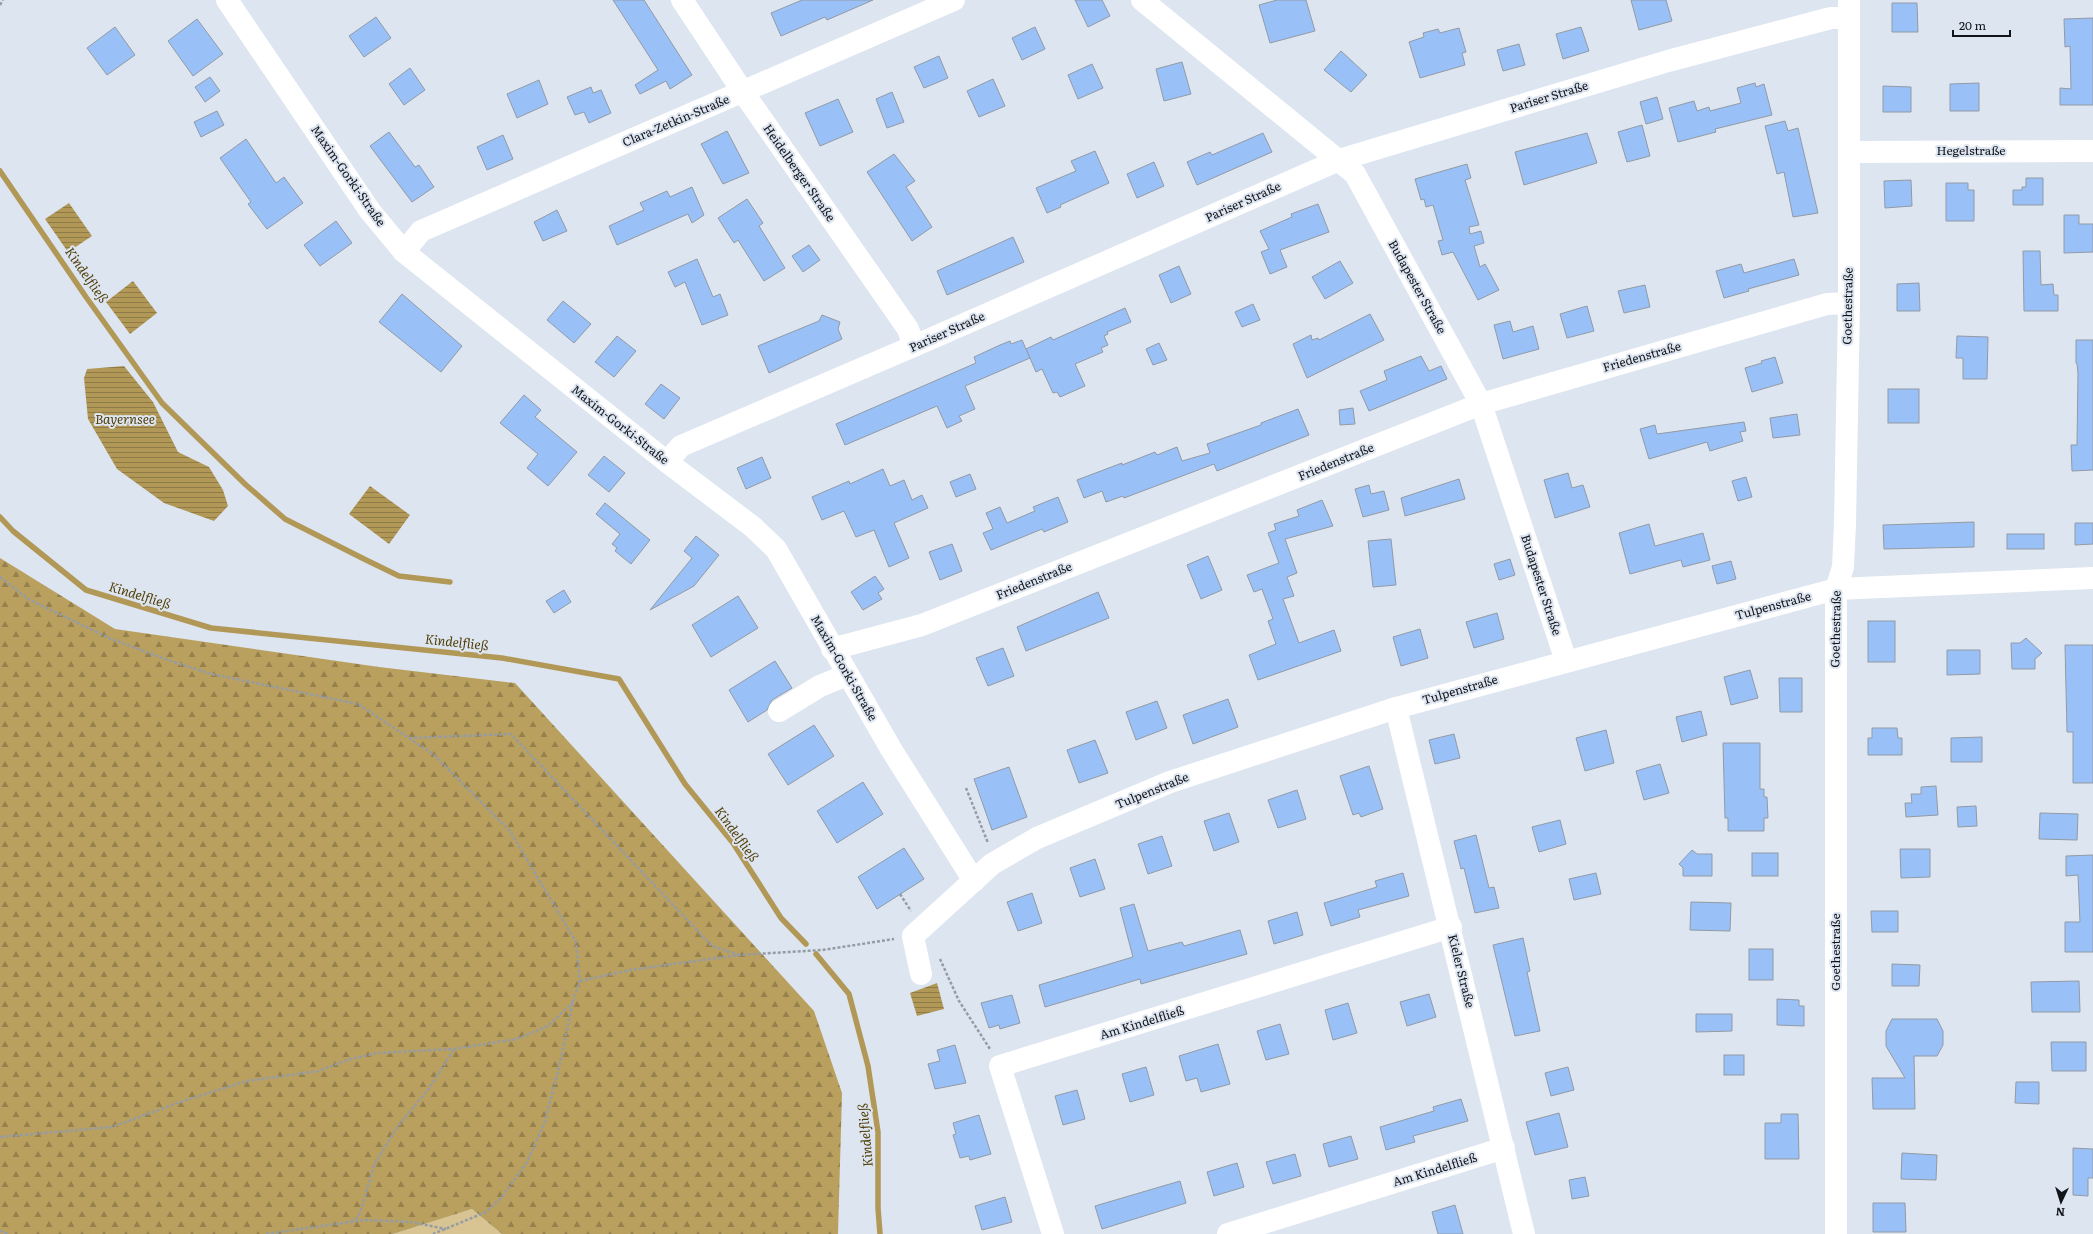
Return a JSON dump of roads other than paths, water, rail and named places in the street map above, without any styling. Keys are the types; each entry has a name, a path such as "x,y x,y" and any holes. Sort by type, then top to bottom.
{"street":[{"name":"Maxim-Gorki-Straße","path":"227,0 370,211 404,252 666,462 753,527 776,549 847,675 974,881"},
{"name":"Heidelberger Straße","path":"682,0 743,92 908,329 914,346"},
{"name":"Clara-Zetkin-Straße","path":"404,252 421,231 954,0"},
{"name":"Budapester Straße","path":"1142,0 1355,174 1481,404 1566,660"},
{"name":"Pariser Straße","path":"666,462 680,446 914,346 1339,160 1668,61 1832,18 1849,9"},
{"name":"Goethestraße","path":"1836,1234 1836,589 1842,567 1845,524 1850,152 1849,9"},
{"name":"Hegelstraße","path":"1850,152 2093,151"},
{"name":"Friedenstraße","path":"832,649 922,625 1481,404 1827,304 1848,303"},
{"name":"Tulpenstraße","path":"921,974 913,936 996,862 1036,838 1170,782 1396,708 1566,660 1836,589 2093,578"},
{"path":"779,711 820,686 847,675"},
{"name":"Kieler Straße","path":"1396,708 1451,927 1524,1234"},
{"name":"Am Kindelfließ","path":"1053,1234 1000,1066 1451,927"},
{"name":"Am Kindelfließ","path":"1228,1234 1504,1148"}],"water":[{"path":"69,203 92,236 68,252 45,219"},
{"path":"133,281 157,313 130,334 106,302"},
{"name":"Bayernsee","path":"124,366 153,402 178,452 209,467 223,490 228,506 214,521 164,503 117,469 88,419 84,378 87,369"},
{"path":"370,486 410,515 389,544 349,514"},
{"path":"937,983 944,1009 917,1016 910,993"}],"waterway":[{"name":"Kindelfließ","path":"0,171 86,297 162,403 246,485 285,519 399,576 450,582"},
{"name":"Kindelfließ","path":"0,517 13,531 86,590 211,628 502,658 619,679 685,784 733,843 781,918 806,944"},
{"name":"Kindelfließ","path":"816,954 849,994 868,1066 878,1132 878,1208 880,1234"}]}
